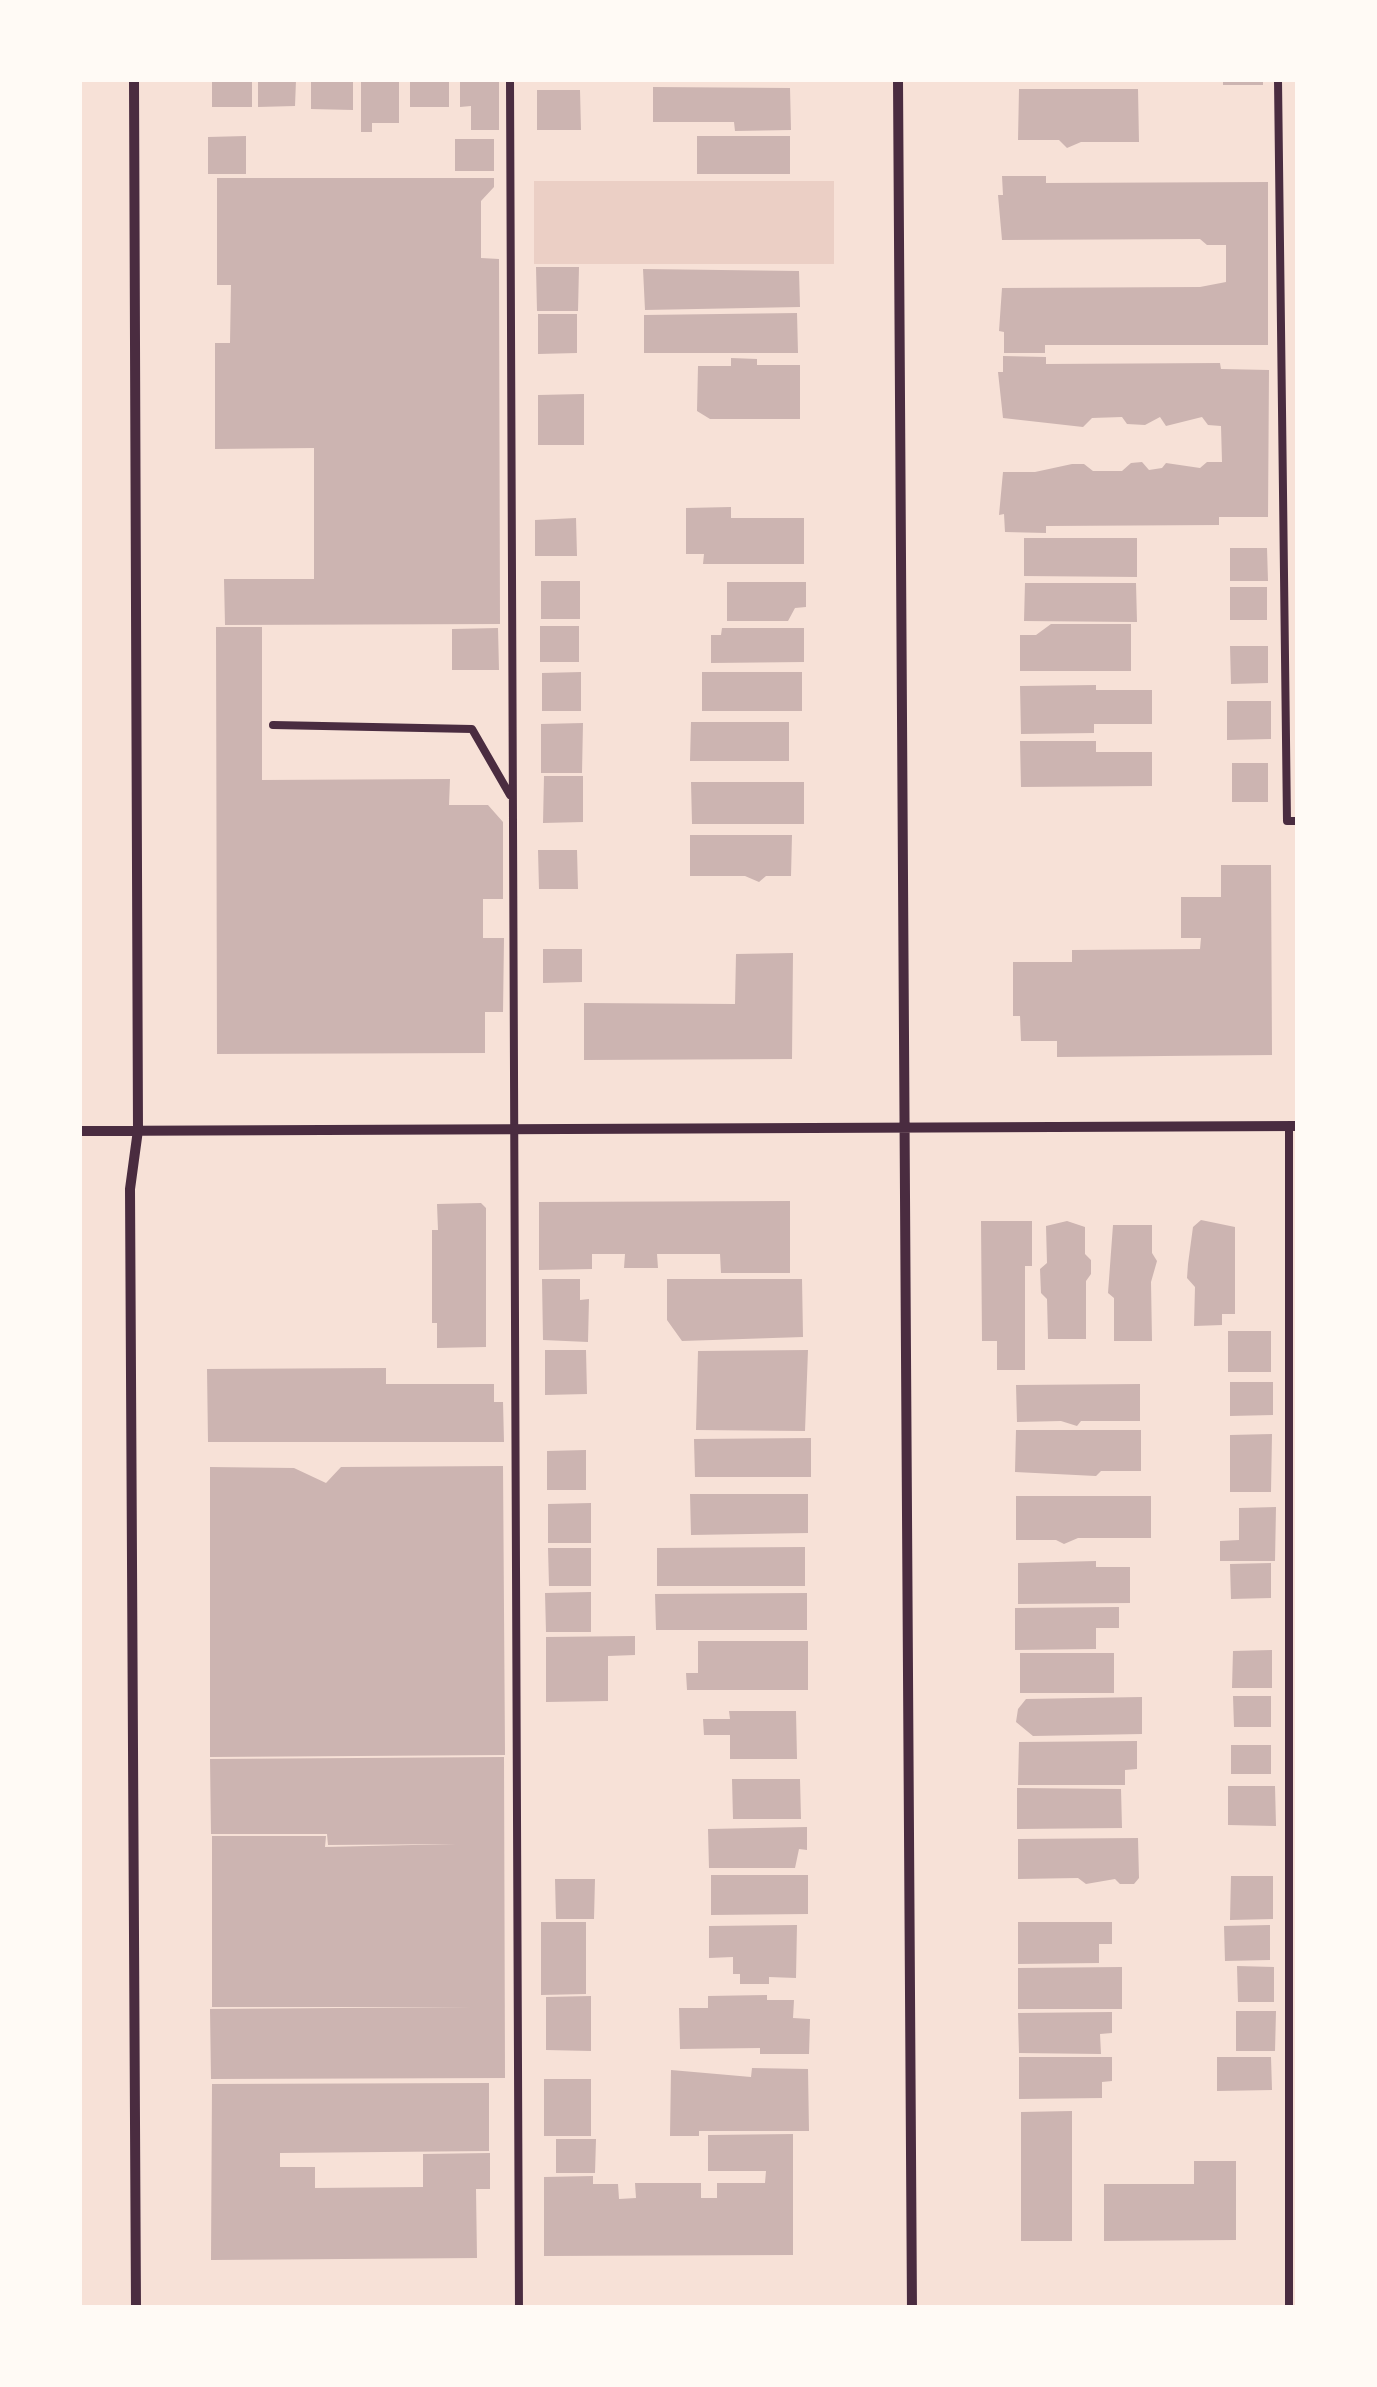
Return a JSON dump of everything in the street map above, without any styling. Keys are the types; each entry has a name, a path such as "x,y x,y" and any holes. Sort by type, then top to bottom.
{"street":[{"path":"134,80 138,1130 130,1188 136,2307"},
{"path":"898,80 912,2307"},
{"path":"80,1131 1293,1126"}],"lane":[{"path":"510,80 520,2307"},
{"path":"1278,80 1287,821 1297,821"},
{"path":"274,725 472,729 513,799"},
{"path":"1289,2307 1293,1126"}],"shaded area":[{"path":"534,181 834,181 834,264 534,264"}],"building":[{"path":"212,80 252,80 252,107 212,107"},
{"path":"258,80 296,80 295,106 258,107"},
{"path":"311,80 353,80 353,110 311,109"},
{"path":"361,80 399,80 399,123 372,123 372,132 361,132"},
{"path":"410,80 449,80 449,107 410,107"},
{"path":"460,80 499,80 499,130 471,130 471,106 460,107"},
{"path":"1223,80 1263,80 1263,85 1223,85"},
{"path":"653,87 790,88 791,130 735,131 734,122 653,122"},
{"path":"1019,89 1138,89 1139,142 1081,142 1067,148 1059,140 1018,140"},
{"path":"537,90 580,90 581,130 537,130"},
{"path":"246,136 246,174 208,174 208,137"},
{"path":"697,136 790,136 790,174 697,174"},
{"path":"455,139 494,139 494,171 455,171"},
{"path":"1002,176 1046,176 1046,183 1268,182 1268,345 1045,345 1045,353 1004,353 1004,332 999,331 1002,288 1200,287 1226,282 1226,245 1207,245 1200,239 1002,240 998,195 1003,195"},
{"path":"217,178 494,178 494,187 481,201 481,258 499,259 500,624 225,625 224,579 314,579 314,448 215,449 215,343 230,343 231,285 217,285"},
{"path":"536,267 579,267 578,311 537,311"},
{"path":"643,269 799,271 800,307 645,310"},
{"path":"797,313 798,353 644,353 644,315"},
{"path":"538,314 577,314 577,353 538,354"},
{"path":"1003,356 1046,357 1046,364 1220,363 1221,369 1269,370 1268,517 1219,517 1219,525 1046,526 1046,533 1005,532 1004,514 999,515 1003,472 1035,472 1072,464 1084,464 1093,471 1122,471 1131,463 1142,462 1149,470 1162,468 1166,463 1200,468 1207,462 1222,462 1221,426 1208,425 1202,417 1166,426 1160,417 1145,425 1127,424 1122,417 1092,418 1083,427 1003,418 998,372 1003,372"},
{"path":"731,358 757,359 757,365 800,365 800,419 710,419 697,411 698,366 731,366"},
{"path":"584,394 584,445 538,445 538,395"},
{"path":"731,507 731,518 804,518 804,564 703,564 704,554 686,554 686,508"},
{"path":"576,518 577,556 535,556 535,520"},
{"path":"1024,538 1137,538 1137,577 1024,576"},
{"path":"1230,548 1267,548 1268,581 1230,581"},
{"path":"541,581 580,581 580,619 541,619"},
{"path":"727,582 806,582 806,607 795,608 788,621 727,621"},
{"path":"1025,583 1136,583 1137,622 1024,621"},
{"path":"1230,587 1267,587 1267,620 1230,620"},
{"path":"1051,624 1131,624 1131,671 1020,671 1020,635 1036,635"},
{"path":"540,626 579,626 579,662 540,662"},
{"path":"216,627 262,627 262,780 450,779 449,805 488,805 503,822 503,899 483,899 483,938 504,938 503,1012 485,1012 485,1053 217,1054"},
{"path":"498,628 499,670 452,670 452,629"},
{"path":"722,628 804,628 804,662 711,663 711,635 721,635"},
{"path":"1230,646 1268,646 1268,683 1231,684"},
{"path":"581,672 581,711 542,711 542,673"},
{"path":"702,672 802,672 802,711 702,711"},
{"path":"1096,685 1096,690 1152,690 1152,724 1094,724 1094,733 1021,734 1020,686"},
{"path":"1227,701 1271,701 1271,739 1227,740"},
{"path":"691,722 789,722 789,761 690,761"},
{"path":"583,723 582,773 541,773 541,724"},
{"path":"1020,741 1096,741 1096,752 1152,752 1152,786 1021,787"},
{"path":"1232,763 1268,763 1268,802 1232,802"},
{"path":"544,776 583,776 583,822 543,823"},
{"path":"691,782 804,782 804,824 692,824"},
{"path":"690,835 792,835 791,876 766,876 759,882 745,876 690,876"},
{"path":"538,850 577,850 578,889 539,889"},
{"path":"1221,865 1271,865 1272,1055 1057,1057 1057,1041 1021,1041 1020,1016 1013,1016 1013,962 1072,962 1072,950 1200,949 1201,938 1181,938 1181,897 1221,897"},
{"path":"543,949 582,949 582,982 543,983"},
{"path":"793,953 792,1059 584,1060 584,1003 735,1004 736,954"},
{"path":"790,1201 790,1273 721,1273 720,1254 657,1254 658,1268 624,1268 625,1254 592,1254 592,1269 539,1270 539,1202"},
{"path":"481,1203 486,1208 486,1347 437,1348 437,1323 432,1323 432,1230 438,1230 437,1204"},
{"path":"1201,1220 1235,1227 1235,1314 1222,1314 1222,1325 1194,1326 1195,1287 1187,1278 1193,1227"},
{"path":"981,1221 1032,1221 1032,1266 1025,1266 1025,1370 997,1370 997,1341 982,1341"},
{"path":"1067,1221 1085,1227 1085,1254 1091,1260 1091,1274 1086,1281 1086,1339 1048,1339 1047,1299 1041,1293 1040,1269 1047,1263 1046,1226"},
{"path":"1113,1225 1152,1225 1152,1253 1157,1261 1151,1282 1152,1341 1114,1341 1114,1298 1108,1293"},
{"path":"542,1279 580,1279 580,1300 589,1299 588,1342 543,1340"},
{"path":"667,1279 802,1279 803,1337 682,1341 667,1320"},
{"path":"1228,1331 1271,1331 1271,1372 1228,1372"},
{"path":"545,1350 586,1350 587,1394 545,1395"},
{"path":"808,1350 805,1431 696,1430 698,1351"},
{"path":"386,1368 386,1384 494,1384 494,1402 503,1402 504,1442 208,1442 207,1369"},
{"path":"1230,1382 1273,1382 1273,1415 1230,1416"},
{"path":"1140,1384 1140,1421 1081,1421 1077,1426 1061,1421 1017,1422 1016,1385"},
{"path":"1016,1430 1141,1430 1141,1471 1101,1471 1096,1476 1015,1472"},
{"path":"1272,1434 1271,1492 1230,1492 1230,1435"},
{"path":"811,1438 811,1477 695,1477 694,1439"},
{"path":"586,1450 586,1490 547,1490 547,1451"},
{"path":"503,1466 505,1755 210,1757 210,1467 294,1468 326,1483 341,1467"},
{"path":"690,1494 808,1494 808,1533 691,1535"},
{"path":"1016,1496 1151,1496 1151,1538 1078,1538 1064,1544 1056,1540 1016,1540"},
{"path":"591,1503 591,1543 548,1543 548,1504"},
{"path":"1276,1507 1275,1561 1220,1561 1220,1541 1239,1540 1239,1508"},
{"path":"805,1547 805,1586 657,1586 657,1548"},
{"path":"548,1548 591,1548 591,1586 549,1586"},
{"path":"1096,1561 1096,1567 1130,1567 1130,1603 1018,1604 1018,1563"},
{"path":"1271,1563 1271,1598 1231,1599 1230,1564"},
{"path":"591,1592 591,1632 546,1632 545,1593"},
{"path":"807,1593 807,1630 656,1630 655,1594"},
{"path":"1119,1607 1119,1628 1096,1628 1096,1649 1015,1650 1015,1608"},
{"path":"635,1636 635,1655 608,1656 608,1701 546,1702 546,1637"},
{"path":"698,1641 808,1641 808,1690 687,1690 686,1673 698,1673"},
{"path":"1272,1650 1272,1688 1232,1688 1233,1651"},
{"path":"1020,1653 1114,1653 1114,1693 1020,1693"},
{"path":"1233,1696 1271,1696 1271,1727 1234,1727"},
{"path":"1142,1697 1142,1734 1033,1736 1016,1722 1018,1709 1026,1699"},
{"path":"729,1711 796,1711 797,1759 730,1759 730,1735 704,1735 703,1719 730,1719"},
{"path":"1137,1741 1137,1769 1125,1770 1125,1785 1018,1785 1019,1742"},
{"path":"1231,1745 1271,1745 1271,1774 1231,1774"},
{"path":"504,1757 505,2078 211,2079 210,2009 472,2007 212,2007 212,1836 326,1836 325,1847 456,1844 328,1845 327,1834 211,1834 210,1759"},
{"path":"732,1779 800,1779 801,1819 733,1819"},
{"path":"1228,1786 1275,1786 1276,1826 1228,1825"},
{"path":"1017,1788 1121,1789 1122,1828 1017,1829"},
{"path":"807,1827 807,1850 799,1849 795,1868 709,1868 708,1829"},
{"path":"1138,1838 1139,1878 1134,1884 1120,1884 1115,1879 1086,1884 1078,1878 1018,1879 1018,1839"},
{"path":"711,1875 808,1875 808,1914 711,1915"},
{"path":"1231,1876 1273,1876 1273,1919 1230,1920"},
{"path":"555,1879 595,1879 594,1919 556,1919"},
{"path":"541,1922 586,1922 586,1994 541,1995"},
{"path":"1018,1922 1112,1922 1112,1944 1099,1944 1099,1963 1018,1964"},
{"path":"797,1925 796,1978 769,1977 769,1984 740,1984 740,1974 733,1974 733,1957 709,1958 709,1926"},
{"path":"1270,1925 1270,1960 1225,1961 1224,1926"},
{"path":"1237,1966 1274,1967 1274,2002 1238,2002"},
{"path":"1122,1967 1122,2009 1018,2009 1018,1968"},
{"path":"767,1995 767,2000 794,2000 793,2018 810,2019 809,2054 760,2054 760,2048 680,2049 679,2008 708,2008 708,1996"},
{"path":"591,1996 591,2051 546,2050 546,1997"},
{"path":"1236,2011 1276,2011 1275,2051 1236,2051"},
{"path":"1112,2012 1112,2033 1100,2034 1101,2054 1019,2053 1018,2013"},
{"path":"1019,2057 1112,2057 1112,2081 1102,2082 1102,2098 1019,2099"},
{"path":"1217,2057 1271,2057 1272,2090 1217,2091"},
{"path":"752,2068 808,2069 809,2131 699,2131 699,2136 670,2136 671,2070 751,2077"},
{"path":"544,2079 591,2079 591,2136 544,2136"},
{"path":"489,2083 489,2151 280,2153 280,2167 315,2167 315,2188 423,2187 423,2154 490,2153 490,2189 476,2189 477,2258 211,2260 212,2084"},
{"path":"1072,2111 1072,2241 1021,2241 1021,2112"},
{"path":"793,2134 793,2255 544,2256 544,2177 593,2176 593,2184 618,2184 619,2199 636,2198 635,2183 701,2183 701,2198 717,2198 717,2183 765,2183 766,2171 708,2171 708,2135"},
{"path":"556,2139 596,2139 595,2173 556,2173"},
{"path":"1194,2161 1236,2161 1236,2240 1104,2241 1104,2184 1194,2184"}]}
